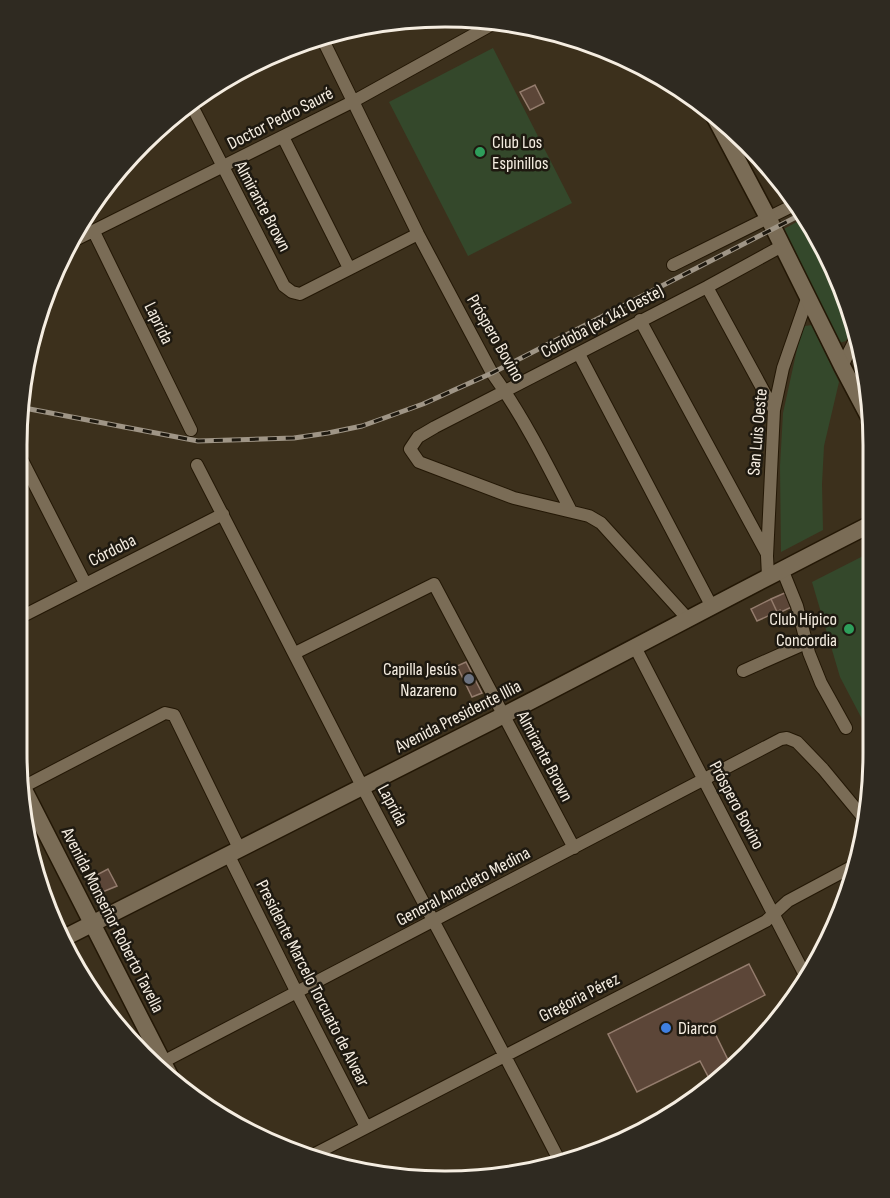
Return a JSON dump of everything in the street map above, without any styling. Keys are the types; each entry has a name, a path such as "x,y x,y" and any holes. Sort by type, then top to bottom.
{"main road":[{"path":"723,133 860,400"},
{"name":"Avenida Presidente Illia","path":"69,935 363,787 863,528"},
{"name":"Avenida Monseñor Roberto Tavella","path":"31,804 93,923 158,1057"}],"street":[{"name":"Doctor Pedro Sauré","path":"84,235 94,232 354,101 482,29"},
{"name":"Próspero Bovino","path":"325,45 418,234 492,373 506,391 571,511"},
{"name":"Almirante Brown","path":"194,111 285,286 292,292 300,294 349,268"},
{"path":"283,137 349,268 418,234"},
{"path":"674,265 789,208"},
{"name":"Laprida","path":"94,232 191,430"},
{"name":"Córdoba (ex 141 Oeste)","path":"571,511 514,498 419,462 410,449 418,437 782,246"},
{"path":"706,287 774,410"},
{"name":"San Luis Oeste","path":"808,296 783,368 774,410 767,556 775,573 797,606 806,643 821,683 846,728"},
{"path":"640,320 767,556"},
{"path":"842,366 851,348"},
{"path":"579,354 712,607"},
{"name":"Laprida","path":"197,465 557,1156"},
{"path":"27,470 85,584"},
{"path":"571,511 589,516 601,524 688,619"},
{"name":"Córdoba","path":"27,614 223,514"},
{"name":"Almirante Brown","path":"295,653 435,584 574,848"},
{"path":"743,671 806,643"},
{"name":"Próspero Bovino","path":"635,647 802,970"},
{"name":"Presidente Marcelo Torcuato de Alvear","path":"28,782 165,713 174,715 297,993 366,1128"},
{"name":"General Anacleto Medina","path":"167,1066 297,993 781,740 788,738 797,742 823,768 858,812"},
{"name":"Gregoria Pérez","path":"320,1152 766,921 788,901 846,871"}],"green space":[{"name":"Club Los Espinillos","path":"493,48 572,203 468,256 389,102"},
{"path":"798,221 807,236 820,260 841,311 849,336 846,341 839,343 782,230"},
{"path":"812,325 839,382 824,446 823,530 781,552 780,466 783,413 801,331 805,326"},
{"name":"Club Hípico Concordia","path":"863,556 863,721 840,677 812,582"}],"building":[{"path":"535,85 544,103 530,110 520,92"},
{"path":"787,592 794,606 777,612 771,599"},
{"path":"771,599 777,612 757,621 751,609"},
{"name":"Capilla Jesús Nazareno","path":"466,662 482,693 472,697 457,666"},
{"path":"108,869 117,886 100,893 93,892 87,880"},
{"name":"Diarco","path":"749,964 765,995 710,1023 728,1060 708,1077 700,1061 637,1092 608,1034"}],"railway":[{"path":"29,409 198,441 294,438 362,426 423,404 492,373 796,217"}],"place":[{"name":"Club Los Espinillos","path":"480,152"},
{"name":"Club Hípico Concordia","path":"849,629"},
{"name":"Capilla Jesús Nazareno","path":"469,679"},
{"name":"Diarco","path":"666,1028"}]}
